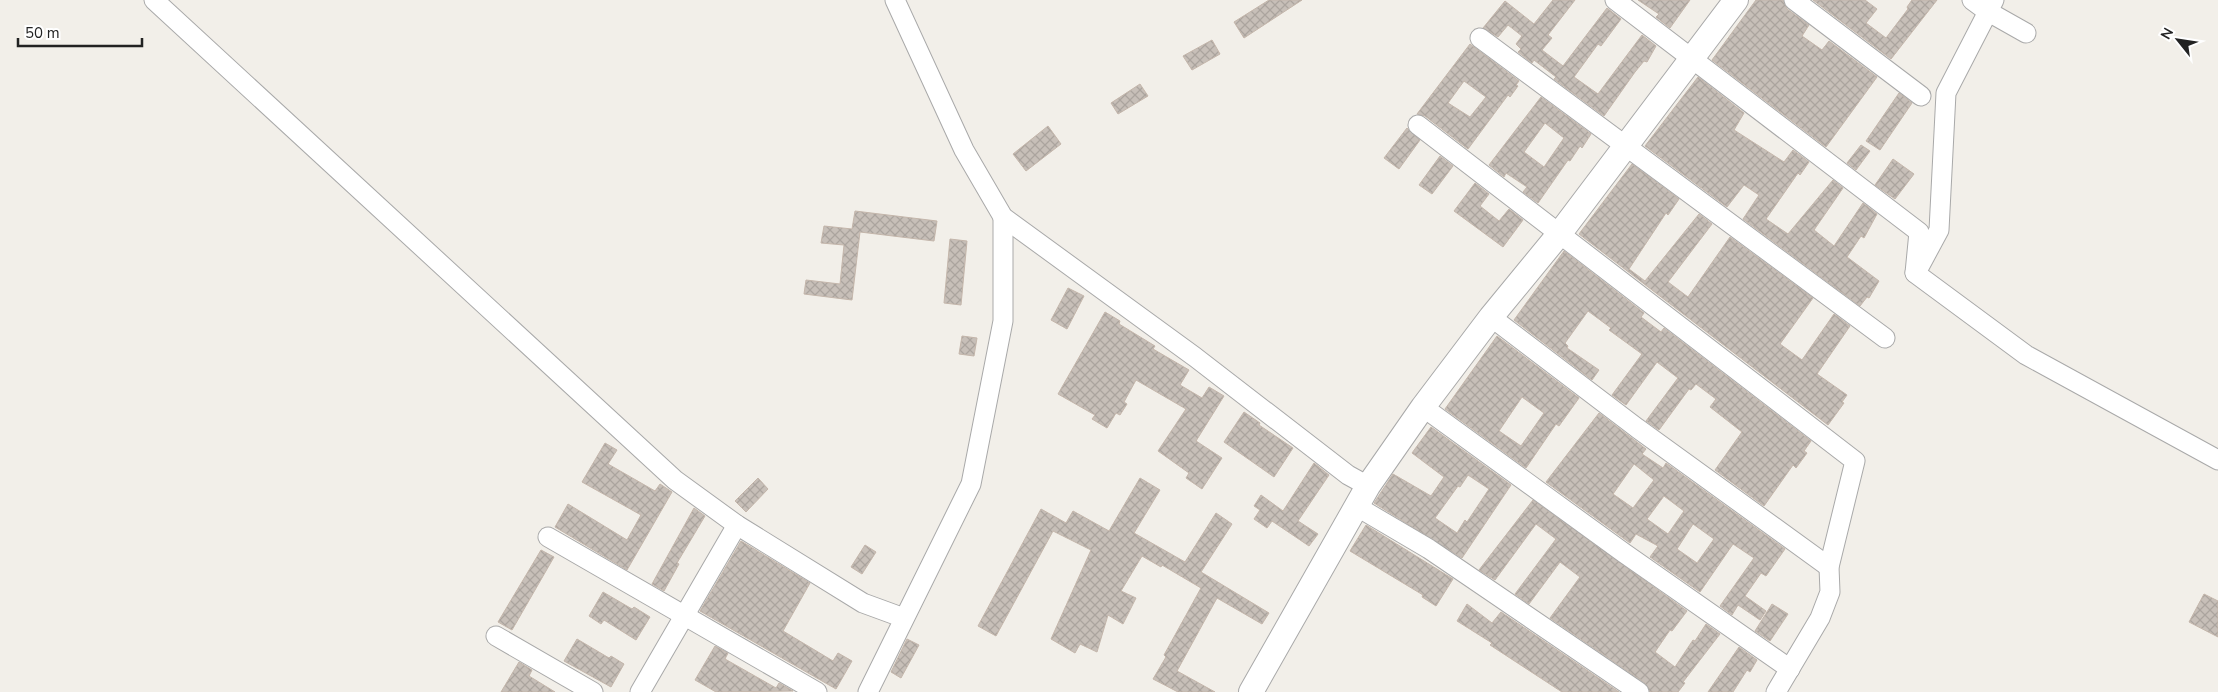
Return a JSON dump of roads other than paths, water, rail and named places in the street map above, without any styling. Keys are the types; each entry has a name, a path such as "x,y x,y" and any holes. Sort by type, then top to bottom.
{"street":[{"path":"154,0 676,480 737,525 863,602 904,618"},
{"path":"895,0 964,150 1002,217 1195,357 1348,475 1362,496 1429,549 1639,692"},
{"path":"1615,0 1919,232 1915,273"},
{"path":"1251,692 1362,496 1423,408 1491,317 1560,233 1736,0"},
{"path":"1794,0 1921,96"},
{"path":"1915,273 1939,230 1946,94 1984,4 2026,33"},
{"path":"1480,38 1885,338"},
{"path":"1418,125 1855,461 1828,567 1830,592 1824,609 1776,692"},
{"path":"868,692 971,484 1003,321 1002,217"},
{"path":"1915,273 2026,355 2218,460"},
{"path":"1491,317 1675,456 1828,567"},
{"path":"1423,408 1624,553 1790,669"},
{"path":"640,692 737,525"},
{"path":"548,537 817,692"},
{"path":"496,636 593,692"}]}
